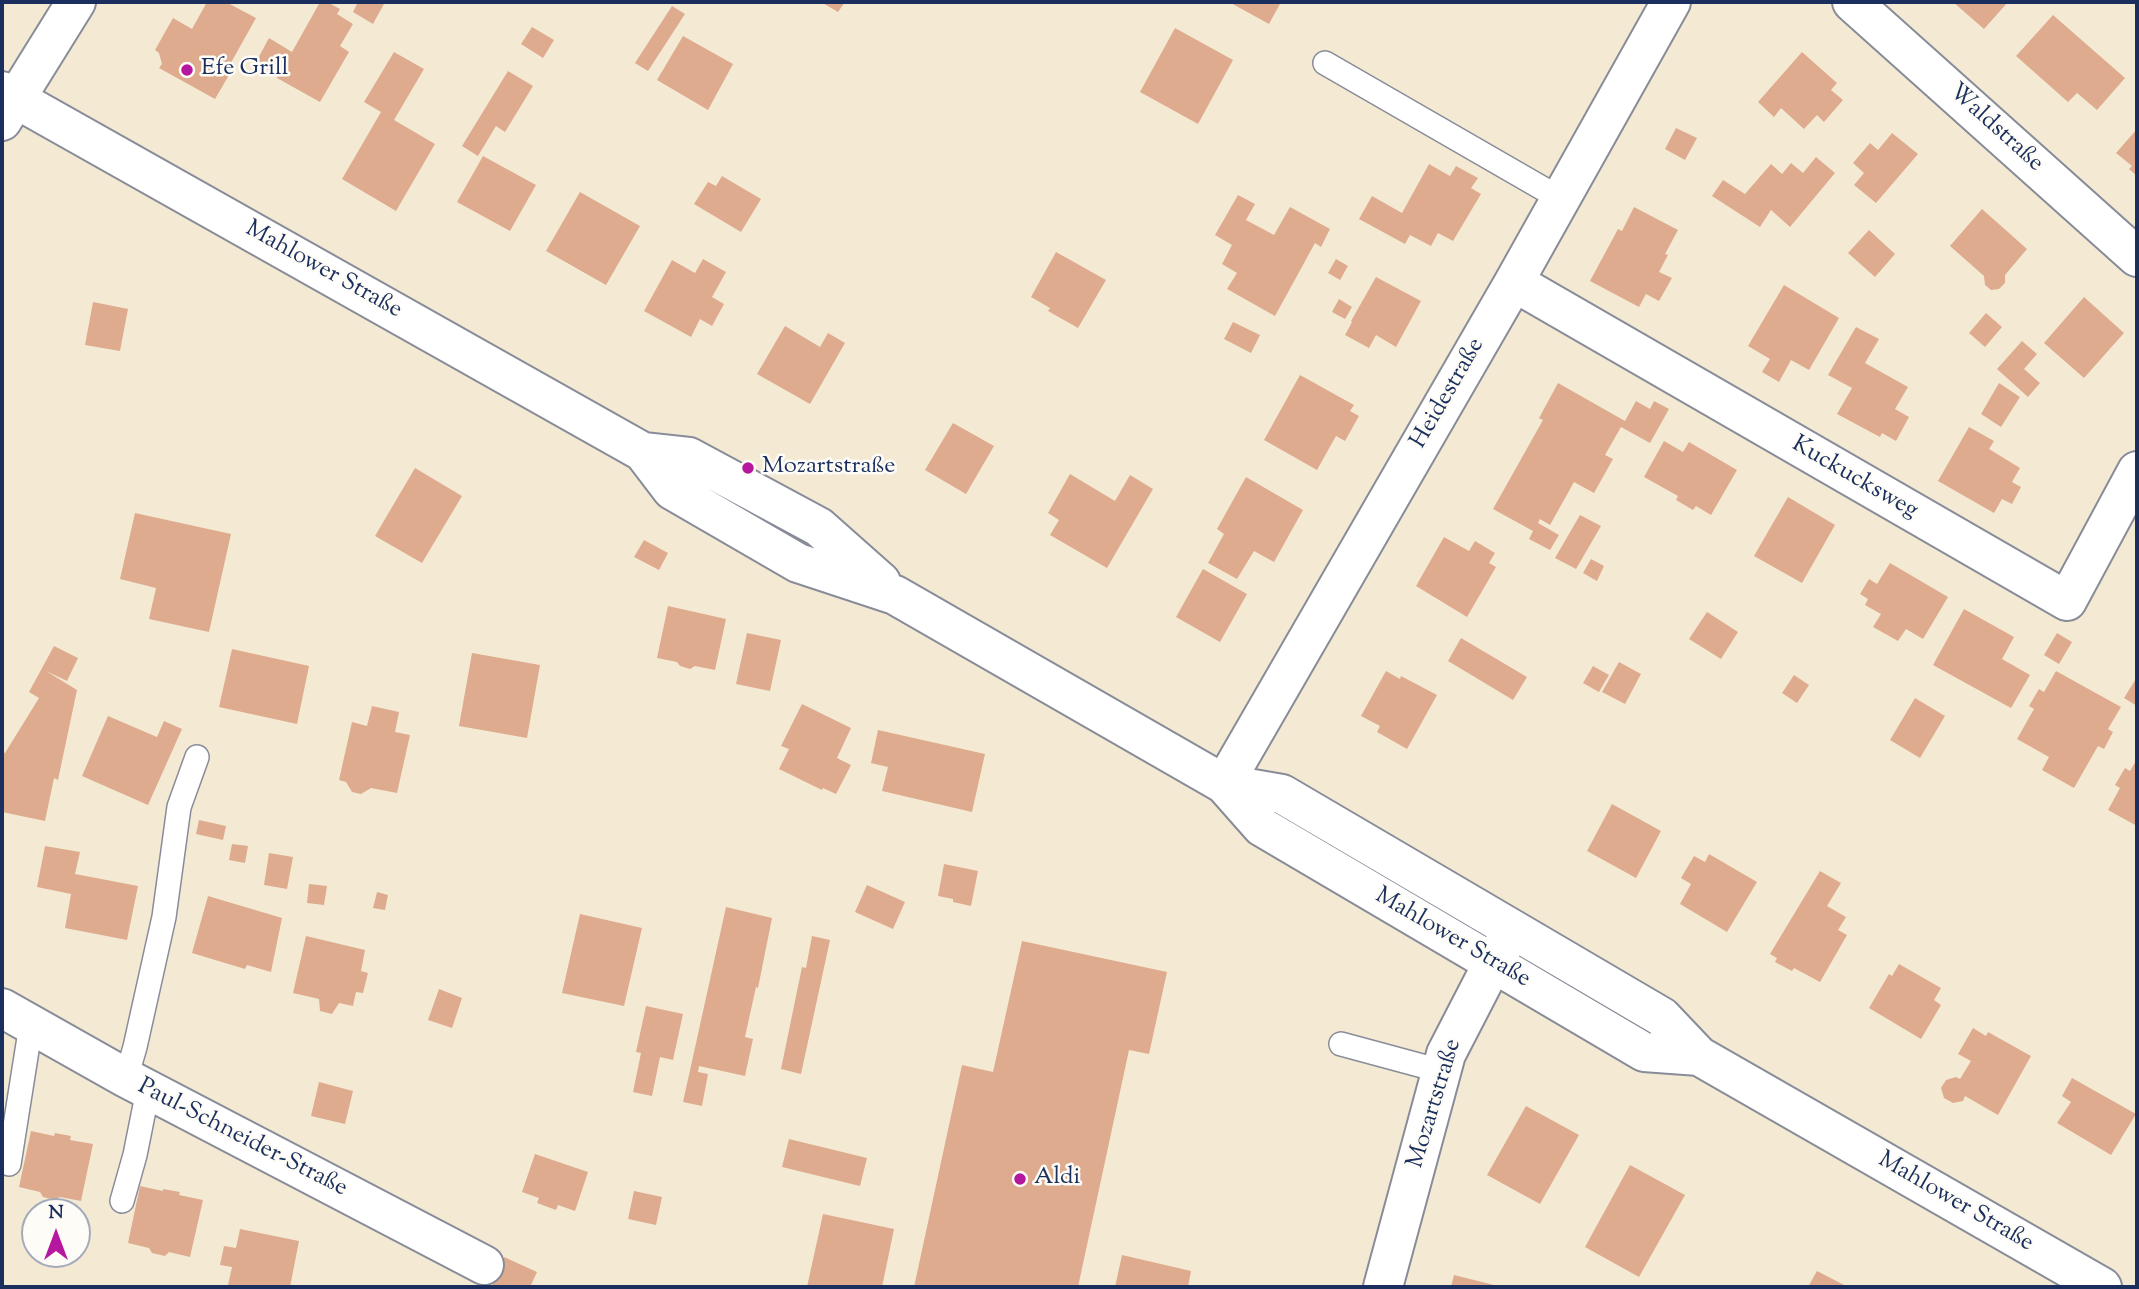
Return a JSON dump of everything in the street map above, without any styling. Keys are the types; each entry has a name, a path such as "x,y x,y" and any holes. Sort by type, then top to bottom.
{"street":[{"path":"6,103 76,2"},
{"name":"Heidestraße","path":"1224,784 1514,282 1671,2"},
{"name":"Waldstraße","path":"1852,2 2137,257"},
{"name":"Mahlower Straße","path":"6,103 643,452 672,490 798,563 895,595 1224,784 1262,827 1644,1052 1699,1056"},
{"name":"Kuckucksweg","path":"1514,282 2067,601 2137,471"},
{"name":"Mahlower Straße","path":"1224,784 1282,794 1662,1017 1699,1056 2102,1287"},
{"name":"Mozartstraße","path":"1383,1287 1446,1054 1513,930"},
{"name":"Paul-Schneider-Straße","path":"17,1016 137,1084 484,1265"}],"lane":[{"path":"1325,63 1561,199"},
{"path":"122,1202 135,1155 135,1047 164,917 179,807 197,757"},
{"path":"9,1164 17,1016"},
{"path":"1341,1044 1441,1071"}],"building":[{"path":"207,2 226,2 256,18 228,68 232,70 215,99 159,68 162,64 159,53 155,50 173,18 192,29"},
{"path":"320,2 327,2 340,9 337,14 353,24 340,46 349,52 320,102 277,78 278,76 256,62 269,38 292,52"},
{"path":"358,2 385,2 373,24 353,12"},
{"path":"821,2 845,2 838,12"},
{"path":"1229,2 1281,2 1269,24"},
{"path":"1953,2 2008,2 1984,29"},
{"path":"672,6 685,14 648,71 635,63"},
{"path":"2053,15 2125,78 2097,110 2077,93 2068,102 2016,56"},
{"path":"532,27 554,40 543,58 521,44"},
{"path":"1175,28 1233,60 1198,124 1140,92"},
{"path":"683,36 733,64 708,110 657,80"},
{"path":"394,52 424,69 394,120 435,144 396,211 342,179 381,112 364,102"},
{"path":"1802,52 1837,83 1831,90 1843,100 1824,122 1817,115 1804,129 1781,108 1774,117 1758,102"},
{"path":"508,71 533,86 505,132 496,126 478,156 462,146"},
{"path":"1676,128 1697,138 1685,160 1665,149"},
{"path":"2137,129 2137,176 2129,169 2132,166 2116,153"},
{"path":"1892,133 1918,154 1876,203 1854,185 1864,173 1853,163 1870,143 1878,150"},
{"path":"483,156 536,185 510,231 457,202"},
{"path":"1816,157 1835,173 1790,227 1771,210 1760,227 1712,196 1723,180 1745,194 1771,164 1782,174 1791,163 1803,173"},
{"path":"1429,164 1450,176 1456,166 1478,178 1471,188 1481,194 1453,241 1438,233 1431,246 1410,235 1405,244 1359,219 1372,196 1402,213"},
{"path":"722,176 761,199 741,232 694,204 708,182 716,186"},
{"path":"580,192 640,226 606,285 546,251"},
{"path":"1238,195 1255,204 1246,220 1274,235 1290,207 1330,229 1321,247 1315,243 1275,316 1227,289 1237,273 1222,264 1232,245 1215,235"},
{"path":"1634,207 1678,230 1659,272 1672,278 1659,301 1646,294 1639,307 1590,281 1618,229 1622,231"},
{"path":"1982,209 2027,249 2005,275 2005,283 1999,289 1991,290 1985,285 1984,276 1950,246"},
{"path":"1869,230 1895,254 1875,277 1848,253"},
{"path":"1056,252 1106,280 1078,328 1048,311 1050,308 1031,297"},
{"path":"703,259 726,272 712,297 724,304 712,326 700,319 691,337 644,311 672,260 695,273"},
{"path":"1336,259 1348,266 1340,280 1328,273"},
{"path":"1376,277 1421,301 1396,347 1376,335 1369,348 1345,335"},
{"path":"1784,285 1839,318 1809,370 1791,360 1779,382 1762,372 1770,359 1748,346"},
{"path":"2084,297 2124,333 2084,378 2044,343"},
{"path":"1339,299 1352,307 1345,319 1332,312"},
{"path":"93,302 128,309 120,351 85,345"},
{"path":"1986,313 2002,327 1985,347 1969,333"},
{"path":"1233,322 1260,335 1251,353 1224,339"},
{"path":"785,326 820,347 828,333 845,343 810,404 757,374"},
{"path":"1856,327 1879,339 1865,363 1908,387 1895,409 1909,417 1896,441 1882,433 1880,437 1837,414 1852,388 1828,375"},
{"path":"2022,341 2037,354 2024,369 2040,383 2028,397 1997,369"},
{"path":"1300,375 1354,405 1350,411 1359,416 1345,441 1336,436 1317,470 1264,440"},
{"path":"1558,383 1625,421 1636,401 1650,409 1654,401 1669,409 1650,443 1621,427 1605,455 1613,459 1594,493 1574,482 1550,525 1540,519 1538,523 1559,535 1550,550 1529,539 1533,531 1493,509 1543,420 1539,418"},
{"path":"1999,383 2020,397 2001,427 1981,414"},
{"path":"953,423 994,446 966,494 925,470"},
{"path":"1969,427 1994,441 1989,449 2020,468 2012,482 2021,487 2012,504 2002,499 1994,513 1938,481"},
{"path":"1664,441 1683,452 1689,442 1737,470 1711,515 1696,506 1693,510 1676,500 1678,496 1644,477"},
{"path":"415,468 462,496 422,563 375,536"},
{"path":"1070,474 1115,501 1130,475 1153,489 1107,568 1050,535 1059,520 1048,513"},
{"path":"1246,477 1303,510 1274,562 1254,551 1237,579 1208,563 1224,534 1217,529"},
{"path":"1788,497 1835,525 1802,583 1754,556"},
{"path":"135,513 231,534 209,632 149,619 156,588 120,579"},
{"path":"1580,515 1601,526 1576,569 1555,558"},
{"path":"1444,537 1469,551 1475,541 1495,553 1489,563 1496,567 1467,617 1416,586"},
{"path":"644,540 668,553 659,570 634,557"},
{"path":"1591,559 1604,566 1597,581 1583,573"},
{"path":"1890,563 1948,597 1923,639 1906,629 1898,641 1873,627 1881,614 1865,605 1868,599 1860,594 1869,579 1877,584"},
{"path":"1203,569 1247,594 1220,642 1176,617"},
{"path":"668,606 726,619 715,670 695,666 690,669 677,662 657,658"},
{"path":"1964,609 2014,637 2002,659 2030,675 2011,708 1933,665"},
{"path":"1707,612 1738,632 1721,659 1689,639"},
{"path":"747,633 781,640 770,691 736,684"},
{"path":"2057,633 2072,642 2059,664 2044,655"},
{"path":"1461,638 1527,677 1513,700 1448,661"},
{"path":"54,646 78,658 67,681 46,671 77,690 58,780 54,778 45,821 2,812 2,752 5,753 39,698 29,692"},
{"path":"232,649 309,666 297,724 219,707"},
{"path":"472,653 540,665 527,738 459,726"},
{"path":"1619,662 1641,674 1625,704 1602,692"},
{"path":"1593,666 1609,675 1599,692 1583,683"},
{"path":"1386,671 1437,695 1407,749 1377,732 1380,726 1361,716"},
{"path":"2056,671 2121,707 2108,729 2113,732 2104,749 2098,746 2074,788 2042,770 2049,757 2017,739 2034,709 2029,706 2039,689 2044,692"},
{"path":"1794,675 1809,685 1797,703 1782,693"},
{"path":"2137,677 2137,706 2124,698"},
{"path":"1915,698 1945,716 1920,758 1890,740"},
{"path":"802,704 851,728 837,758 851,765 836,794 779,769 789,749 781,746"},
{"path":"372,706 399,712 395,732 410,735 397,793 371,788 361,794 352,792 346,782 339,780 352,722 367,726"},
{"path":"108,716 157,737 164,721 182,729 148,805 82,776"},
{"path":"878,730 985,754 972,812 882,791 888,767 871,763"},
{"path":"2137,759 2137,826 2108,810 2120,788 2115,785 2125,768 2130,771"},
{"path":"1612,804 1661,831 1636,878 1587,851"},
{"path":"199,820 226,826 223,840 196,834"},
{"path":"232,844 248,846 245,863 229,860"},
{"path":"45,846 80,852 75,874 138,886 127,940 65,928 71,894 37,887"},
{"path":"269,853 293,857 287,889 264,885"},
{"path":"1709,854 1757,882 1727,932 1680,904 1691,884 1681,878 1694,856 1705,862"},
{"path":"944,864 978,871 971,906 938,896"},
{"path":"1820,871 1841,883 1827,906 1846,917 1838,930 1847,935 1820,982 1794,968 1792,971 1775,962 1777,958 1770,954"},
{"path":"309,884 327,886 324,905 307,903"},
{"path":"867,885 905,902 893,929 855,912"},
{"path":"377,892 388,895 385,910 373,908"},
{"path":"208,896 282,918 271,972 247,965 245,969 192,953"},
{"path":"726,907 772,918 745,1037 753,1039 745,1076 699,1066 698,1072 708,1074 702,1106 683,1102"},
{"path":"580,914 642,928 624,1006 562,993"},
{"path":"306,936 365,950 361,971 368,973 363,993 356,992 353,1006 339,1003 332,1014 320,1011 319,999 293,993"},
{"path":"812,936 830,940 801,1074 781,1069 802,967 806,968"},
{"name":"Aldi","path":"1022,941 1167,972 1149,1054 1129,1050 1078,1287 914,1287 962,1065 993,1072"},
{"path":"1899,964 1941,988 1934,1000 1941,1005 1921,1039 1869,1008 1889,974 1892,976"},
{"path":"439,989 462,998 452,1028 428,1020"},
{"path":"646,1006 683,1014 673,1060 660,1057 652,1096 633,1092 641,1053 636,1052"},
{"path":"1973,1028 1986,1036 1988,1032 2031,1056 1998,1115 1965,1096 1963,1101 1953,1103 1944,1098 1941,1088 1946,1080 1956,1077 1960,1079 1971,1061 1958,1054"},
{"path":"2072,1078 2136,1114 2111,1155 2057,1123 2071,1102 2062,1096"},
{"path":"319,1082 353,1091 345,1124 311,1116"},
{"path":"1526,1106 1579,1135 1540,1204 1487,1175"},
{"path":"31,1131 54,1136 55,1133 71,1136 70,1140 93,1144 82,1198 47,1198 40,1192 19,1187"},
{"path":"789,1139 867,1158 860,1186 782,1167"},
{"path":"535,1154 588,1172 575,1211 558,1205 556,1210 537,1203 539,1198 522,1192"},
{"path":"1630,1165 1685,1195 1639,1277 1585,1247"},
{"path":"140,1186 180,1192 179,1195 203,1200 190,1257 169,1252 165,1256 152,1253 149,1248 128,1243"},
{"path":"634,1191 662,1197 656,1225 628,1219"},
{"path":"823,1214 894,1229 882,1287 807,1287"},
{"path":"240,1229 299,1241 290,1287 228,1285 232,1267 220,1265 224,1246 236,1248"},
{"path":"1122,1255 1191,1271 1188,1287 1115,1287"},
{"path":"504,1257 537,1272 530,1287 491,1287"},
{"path":"1817,1271 1848,1287 1808,1287"},
{"path":"1454,1275 1498,1286 1498,1287 1451,1287"}],"place":[{"name":"Efe Grill","path":"187,70"},
{"name":"Mozartstraße","path":"748,468"},
{"name":"Aldi","path":"1020,1179"}]}
